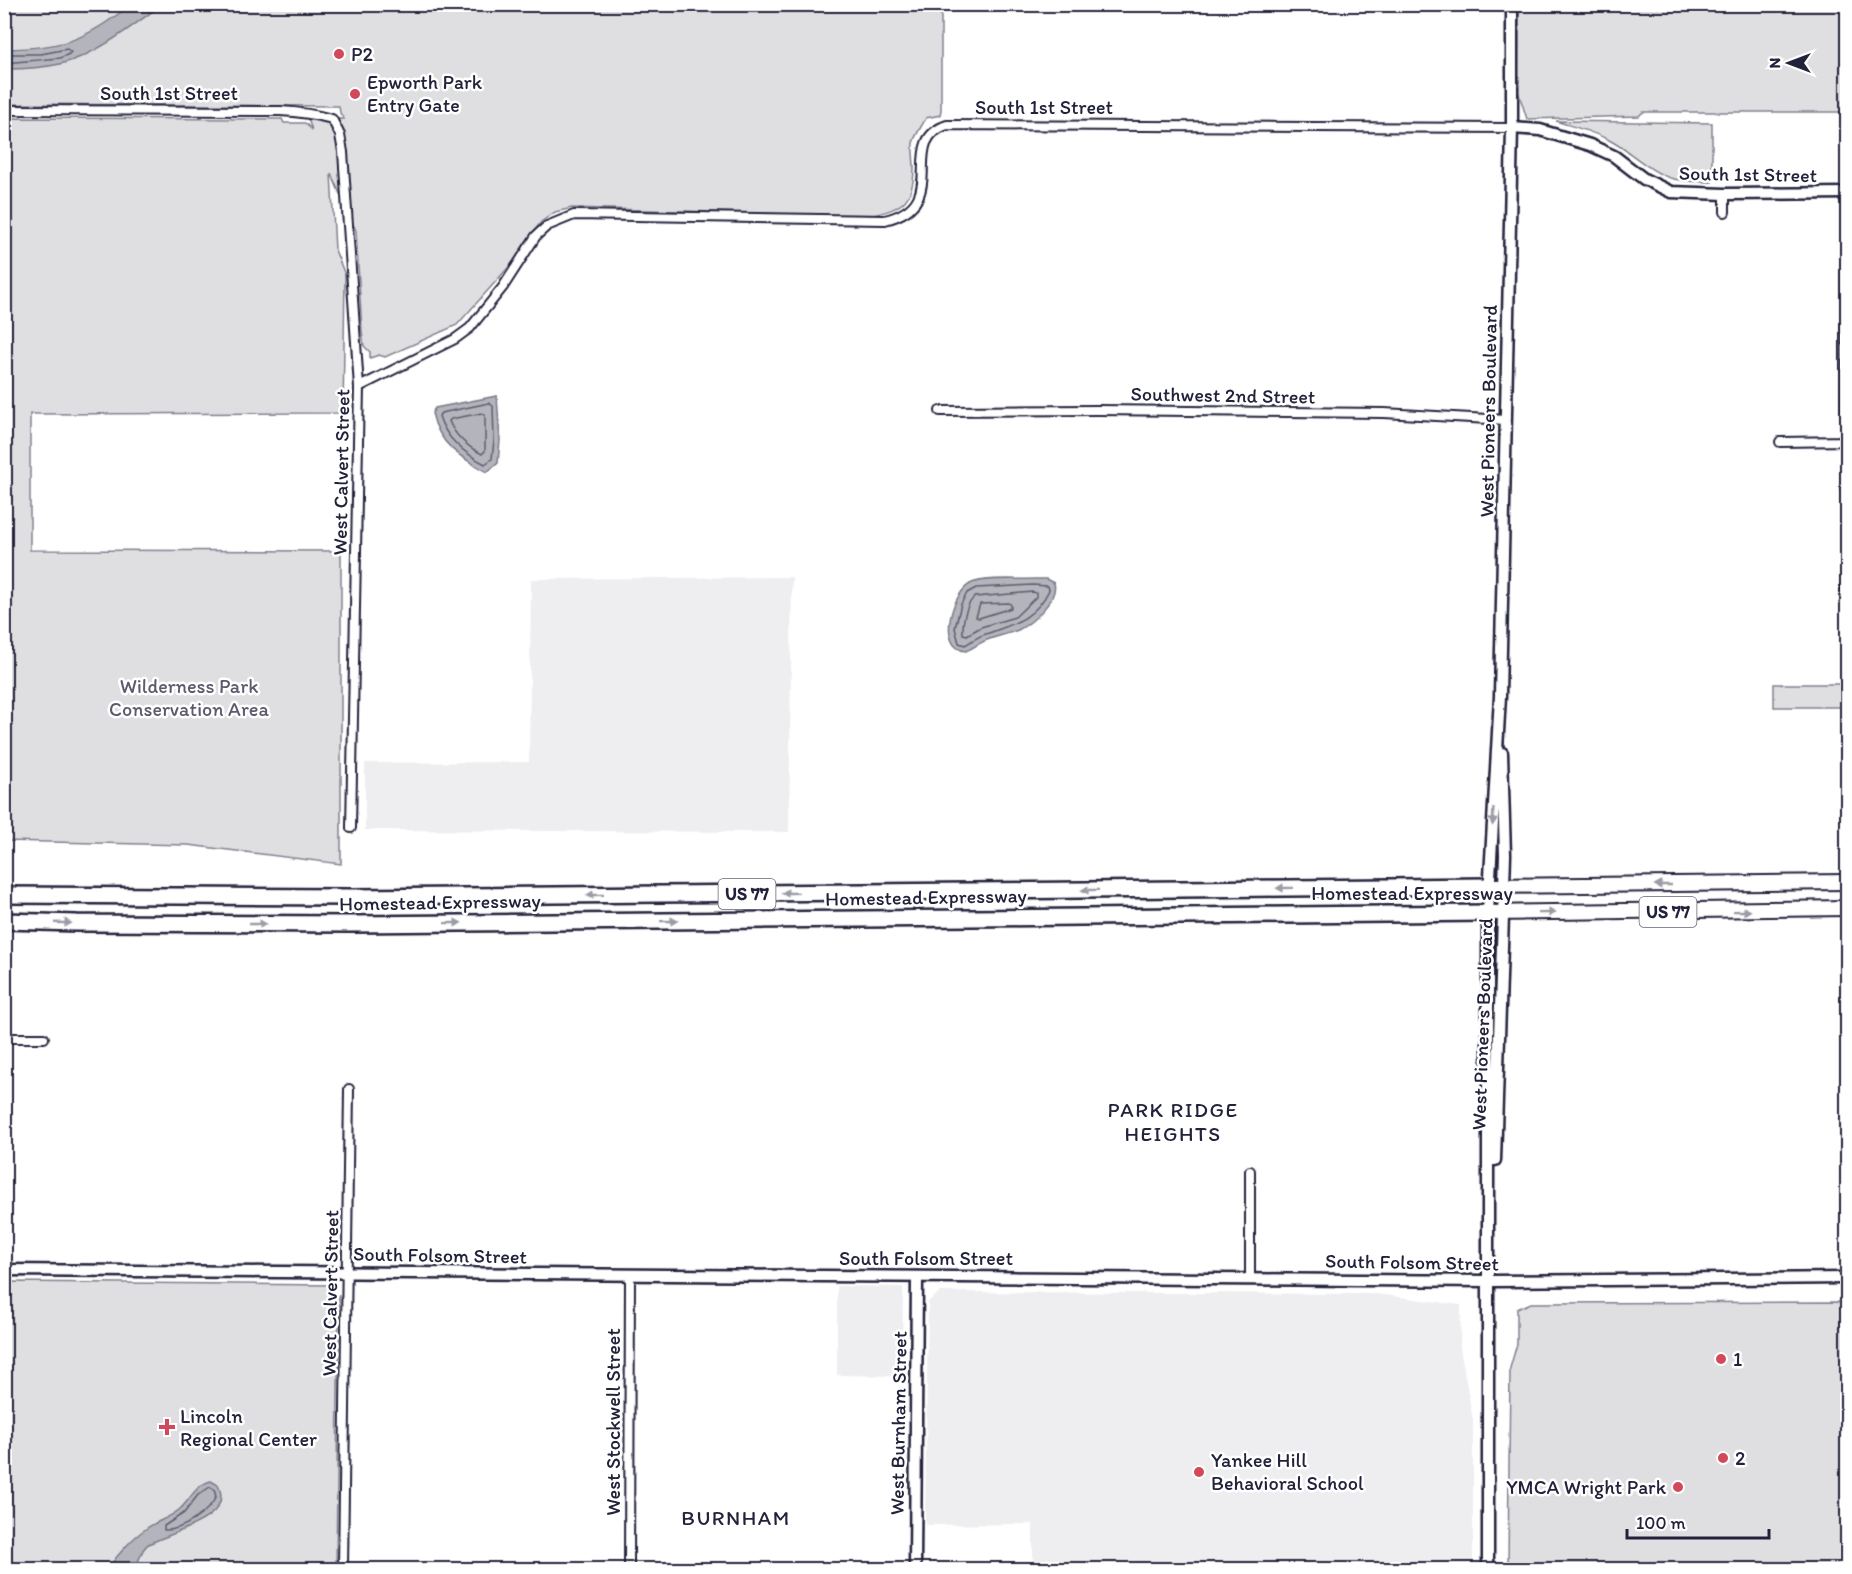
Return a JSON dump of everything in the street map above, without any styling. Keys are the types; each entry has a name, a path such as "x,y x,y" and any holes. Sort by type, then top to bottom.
{"highway":[{"name":"Homestead Expressway","path":"4,895 363,897 1848,882"},
{"name":"Homestead Expressway","path":"4,921 352,924 1848,908"}],"main road":[{"name":"West Pioneers Boulevard","path":"1488,1569 1489,1281 1512,128 1512,4"},
{"name":"South 1st Street","path":"1512,128 1540,130 1590,145 1614,156 1644,179 1671,192 1847,193"},
{"name":"South Folsom Street","path":"4,1270 1489,1281 1848,1278"},
{"name":"West Burnham Street","path":"915,1569 917,1277"}],"street":[{"name":"South 1st Street","path":"4,110 280,111 311,113 332,119"},
{"name":"West Calvert Street","path":"332,119 340,135 343,152 359,387 351,828"},
{"name":"South 1st Street","path":"359,387 455,339 470,328 503,287 536,236 561,218 574,215 885,220 905,213 918,198 924,178 924,144 935,129 946,125 1512,128"},
{"path":"1846,591 1847,193"},
{"path":"1725,194 1725,212"},
{"name":"Southwest 2nd Street","path":"940,411 1384,413 1506,420"},
{"path":"1780,441 1847,441"},
{"path":"4,1038 44,1038"},
{"name":"West Calvert Street","path":"343,1569 349,1089"},
{"path":"1250,1171 1250,1278"},
{"name":"West Stockwell Street","path":"629,1569 630,1275"}],"shaded area":[{"path":"792,577 789,832 365,830 365,763 529,762 531,579"},
{"path":"837,1286 903,1287 902,1376 837,1375"},
{"path":"940,1292 1376,1294 1461,1305 1460,1347 1473,1420 1473,1569 1033,1569 1033,1524 925,1525 928,1302"}],"green space":[{"name":"Wilderness Park Conservation Area","path":"5,5 941,5 941,110 940,115 926,118 915,137 911,189 903,203 889,211 868,216 572,208 555,212 541,222 515,260 457,325 385,357 379,355 370,358 370,352 364,346 356,231 331,173 335,250 345,275 343,413 30,414 30,550 341,551 341,864 188,845 5,841 5,118 282,119 284,123 305,123 312,130 308,119 344,119 339,106 5,104"},
{"path":"1519,5 1847,5 1847,112 1643,112 1639,116 1527,119 1518,91"},
{"path":"1556,121 1712,123 1712,182 1684,181 1665,176 1609,140"},
{"path":"1774,684 1847,684 1847,707 1774,707"},
{"name":"Lincoln Regional Center","path":"5,1282 331,1285 331,1296 339,1296 336,1569 5,1570"},
{"name":"YMCA Wright Park","path":"1847,1302 1847,1569 1508,1569 1510,1368 1517,1344 1517,1309 1531,1303"}],"water":[{"path":"130,5 161,5 113,39 73,60 46,66 5,69 5,49 42,47 72,40 100,27"},
{"path":"497,396 500,440 498,463 487,472 468,461 445,442 432,413 435,408"},
{"path":"1002,579 1046,579 1054,583 1052,596 1037,616 1018,630 987,640 966,651 957,648 951,640 949,630 953,607 965,588 972,583"},
{"path":"211,1481 218,1485 221,1497 217,1507 209,1516 197,1524 147,1545 135,1569 108,1569 136,1537 176,1512 197,1489"}],"place":[{"name":"P2","path":"339,54"},
{"name":"Epworth Park Entry Gate","path":"355,94"},
{"name":"1","path":"1721,1359"},
{"name":"Lincoln Regional Center","path":"167,1427"},
{"name":"2","path":"1723,1458"},
{"name":"Yankee Hill Behavioral School","path":"1199,1472"},
{"name":"YMCA Wright Park","path":"1678,1487"}],"district":[{"name":"PARK RIDGE HEIGHTS","path":"1173,1122"},
{"name":"BURNHAM","path":"736,1518"}]}
